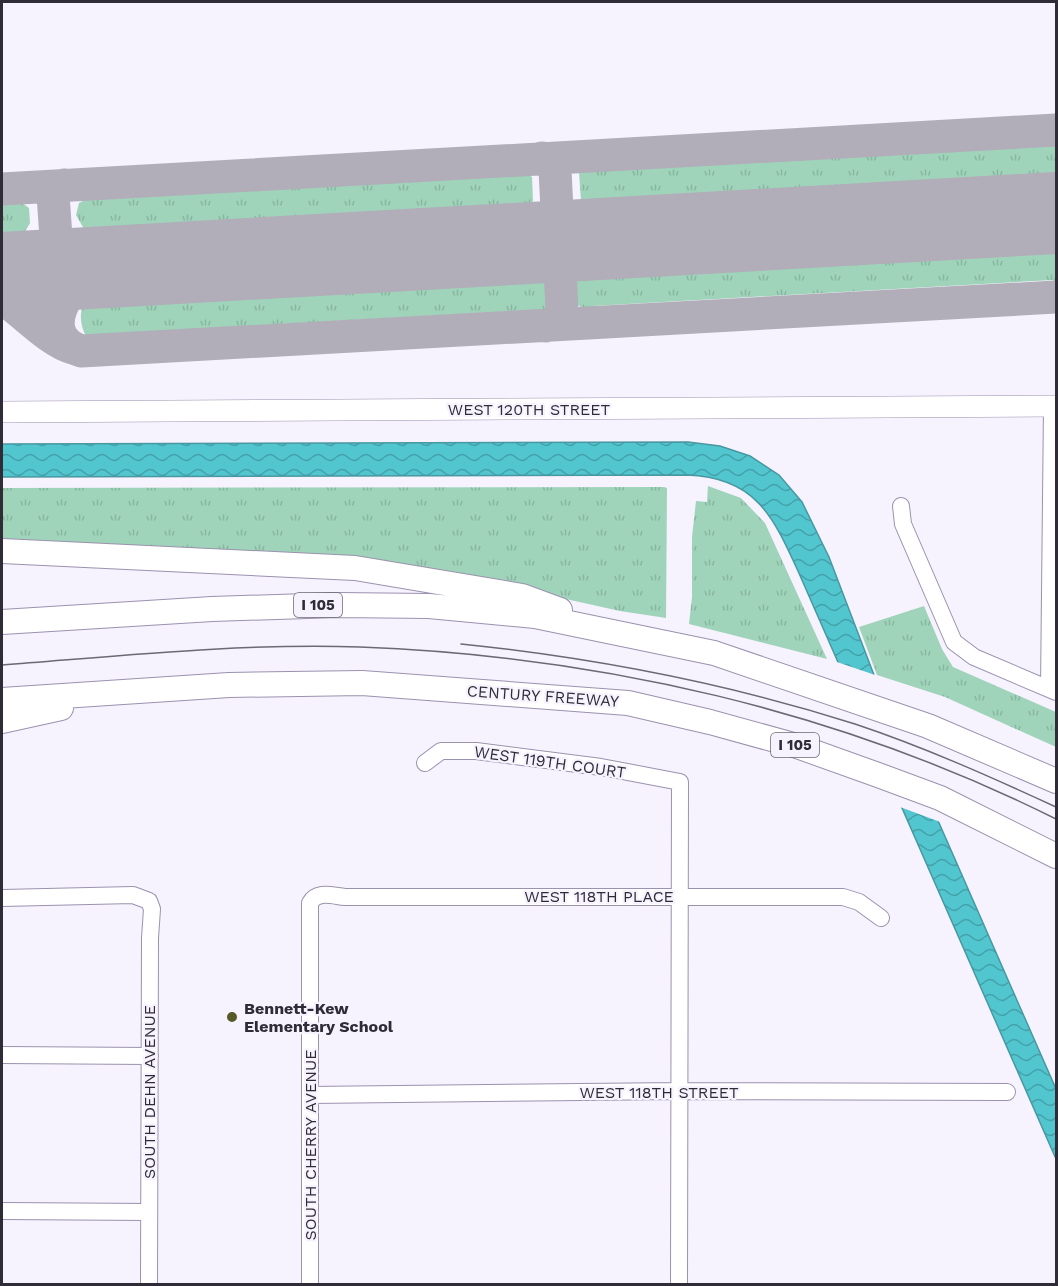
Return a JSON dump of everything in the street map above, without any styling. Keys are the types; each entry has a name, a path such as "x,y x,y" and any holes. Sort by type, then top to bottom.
{"highway":[{"path":"2,551 355,568 522,596 634,635"},
{"name":"I 105","path":"2,622 212,609 338,605 418,606 535,616 714,653 844,695 928,726 1056,782"},
{"name":"CENTURY FREEWAY","path":"2,700 229,686 362,683 628,703 710,722 797,746 940,798 1056,856"},
{"path":"2,720 112,695"}],"main road":[{"name":"WEST 120TH STREET","path":"2,412 1054,406"}],"street":[{"path":"901,506 903,524 954,642 974,657 1053,690 1054,406"},
{"name":"WEST 119TH COURT","path":"425,764 441,751 476,751 601,766 680,782 680,896"},
{"name":"SOUTH DEHN AVENUE","path":"2,898 133,895 149,901 152,909 149,1284"},
{"name":"WEST 118TH PLACE","path":"312,898 320,895 345,897 843,897 859,902 881,918"},
{"path":"678,1284 680,896"},
{"name":"SOUTH CHERRY AVENUE","path":"310,1284 310,903 312,898"},
{"path":"2,1055 150,1056"},
{"name":"WEST 118TH STREET","path":"310,1095 679,1091 1007,1092"},
{"path":"2,1211 149,1212"}],"green space":[{"path":"1056,141 1056,178 591,204 581,201 579,172 589,167"},
{"path":"524,172 532,177 533,201 525,208 100,232 84,229 76,215 79,203 93,196"},
{"path":"2,201 19,201 29,208 30,223 23,235 2,238"},
{"path":"1056,247 1056,284 1053,280 593,306 592,310 585,309 574,300 571,287 574,274 579,268 582,268 583,274"},
{"path":"536,269 550,275 552,300 548,310 533,314 532,310 103,334 103,338 86,336 81,321 82,306 87,297 100,294 101,301 536,276"},
{"path":"708,486 741,498 765,523 827,659 689,624 692,597 692,537 696,501 707,502"},
{"path":"2,488 667,488 666,618 620,611 484,581 2,540"},
{"path":"924,606 942,649 953,667 1056,712 1056,747 945,697 877,675 859,627"}],"water":[{"path":"688,442 720,446 750,456 779,475 802,502 829,557 874,675 1056,1089 1056,1159 789,551 770,517 759,503 745,492 730,483 710,477 687,475 2,477 2,444"}],"pier":[{"path":"834,661 878,676 943,823 900,807"}],"taxiway":[{"path":"2,189 1056,130"},
{"path":"542,158 552,163 555,170 562,310 557,321 546,326"},
{"path":"64,185 53,195 57,251 76,265 103,268 90,274 69,294 58,320 60,333 67,343 81,351 1056,297"},
{"path":"557,205 563,224 577,235 589,240"},
{"path":"1044,214 1056,211"},
{"path":"25,272 45,263 55,242"},
{"path":"530,243 548,249 560,266"},
{"path":"2,298 55,340 73,348"}],"runway":[{"path":"2,273 1056,213"}],"tram line":[{"path":"461,644 561,657 660,674 807,709 906,742 1056,807"},
{"path":"2,665 180,651 315,646 450,653 540,662 629,677 717,696 804,719 890,748 974,781 1056,819"}],"place":[{"name":"Bennett-Kew Elementary School","path":"232,1017"}]}
